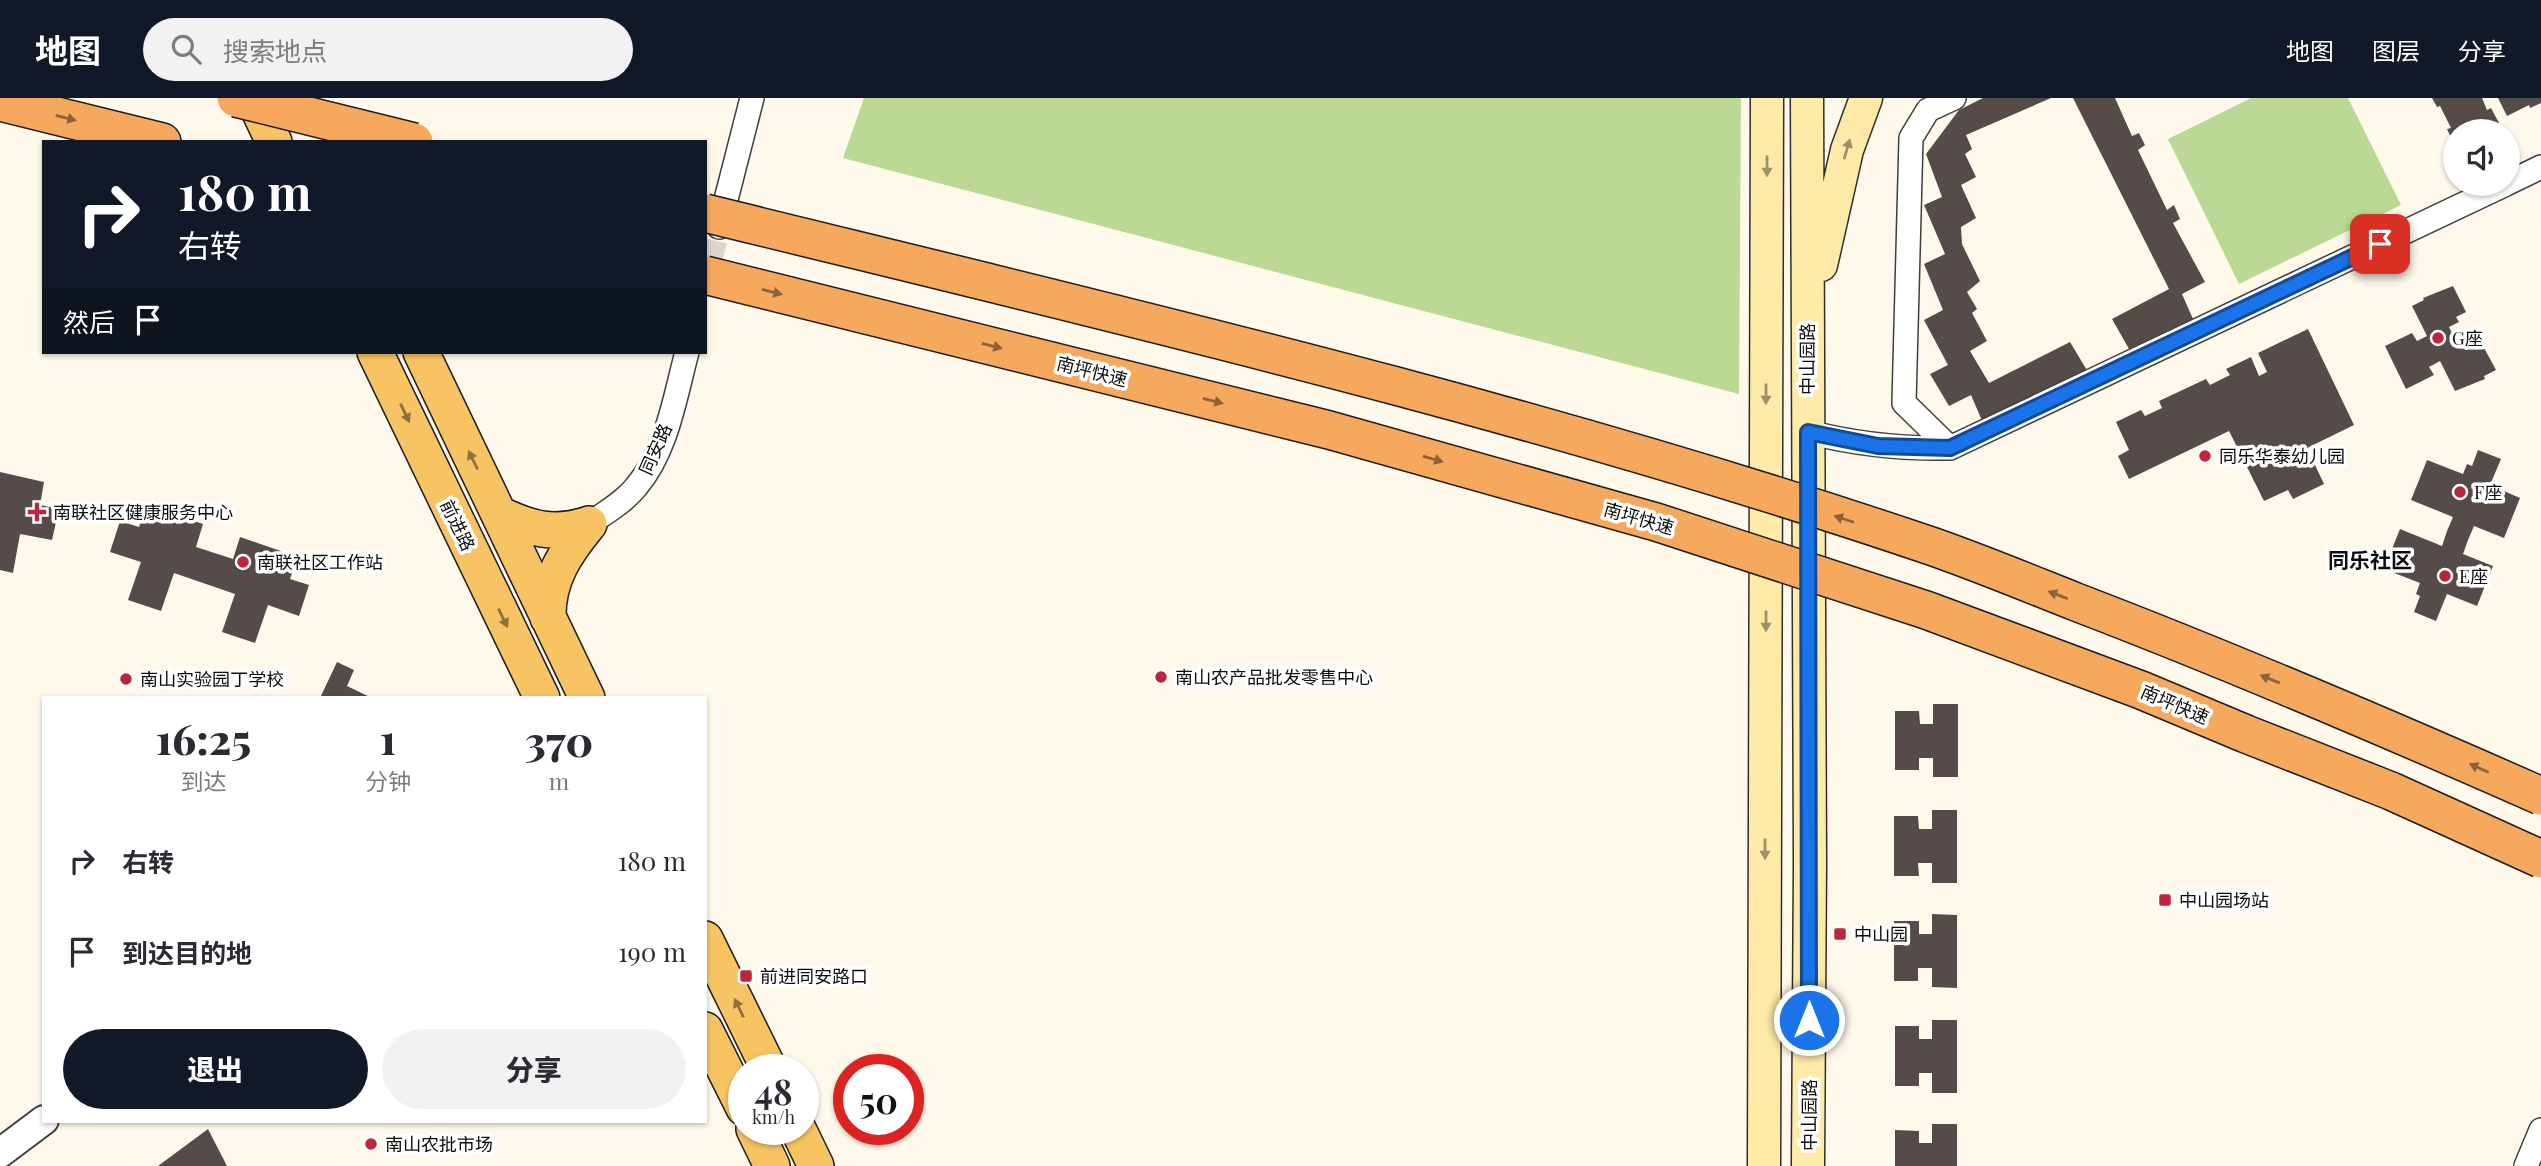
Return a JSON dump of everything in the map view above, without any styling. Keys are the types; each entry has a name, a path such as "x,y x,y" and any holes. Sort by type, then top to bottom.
{"highway":[{"path":"236,98 406,140"},
{"path":"0,102 154,140"},
{"path":"711,224 1345,373 1689,469 1934,548 2148,629 2361,716 2541,796"},
{"name":"南坪快速","path":"707,273 1329,430 1669,526 1926,610 2141,690 2391,791 2541,859"}],"main road":[{"path":"253,98 273,140"},
{"path":"299,98 319,140"},
{"path":"1764,1166 1767,98"},
{"name":"中山园路","path":"1807,98 1810,849 1808,1166"},
{"path":"1807,360 1819,274 1837,186 1858,115 1866,98"},
{"name":"前进路","path":"376,354 541,696"},
{"path":"422,354 586,696"},
{"path":"499,514 524,526 550,531 574,529 589,524"},
{"path":"548,618 548,600 562,558 589,524"},
{"path":"707,943 762,1054"},
{"path":"707,1034 728,1076"},
{"path":"1753,1166 1765,1125"},
{"path":"762,1145 772,1166"},
{"path":"806,1145 816,1166"}],"street":[{"path":"711,224 752,98"},
{"path":"1950,448 1904,403 1910,138 1928,110 1954,98"},
{"path":"2520,177 2541,167"},
{"path":"1808,432 1874,445 1950,448 2480,196"},
{"name":"同安路","path":"589,524 635,489 650,468 667,429 686,354"},
{"path":"0,1153 42,1122"},
{"path":"1808,1124 1822,1166"},
{"path":"2526,1166 2541,1130"}],"green space":[{"path":"864,98 1741,98 1739,394 843,158"},
{"path":"2251,98 2348,98 2401,205 2239,284 2168,139"}],"building":[{"path":"1983,98 2051,98 1966,135 1972,149 1965,154 1976,177 1961,185 1976,218 1961,227 1962,244 1980,281 1967,292 1977,309 1972,313 1987,341 1970,351 1989,383 2070,342 2088,372 1983,423 1971,395 1949,406 1930,374 1948,365 1924,320 1943,310 1924,264 1945,254 1924,205 1942,197 1926,154 1959,110"},
{"path":"2073,98 2115,98 2132,136 2139,133 2145,145 2138,150 2167,210 2174,205 2180,219 2173,223 2205,282 2182,294 2193,319 2129,349 2112,319 2169,289"},
{"path":"2432,98 2482,98 2487,110 2491,108 2497,119 2446,119 2440,106 2437,107"},
{"path":"2498,98 2541,98 2541,103 2530,108 2529,105 2507,116"},
{"name":"G座","path":"2453,286 2466,312 2456,317 2459,322 2449,327 2460,349 2470,344 2472,349 2482,344 2496,370 2484,376 2485,379 2455,391 2440,361 2429,367 2434,375 2406,389 2385,346 2412,333 2417,341 2427,336 2412,306 2424,300 2423,298"},
{"path":"2308,329 2354,425 2307,448 2324,484 2293,499 2288,490 2264,501 2229,431 2129,479 2118,456 2129,450 2116,422 2141,410 2145,416 2162,408 2159,401 2206,379 2210,385 2230,375 2226,369 2251,357 2259,376 2267,372 2258,353"},
{"path":"2478,450 2501,459 2490,485 2520,498 2504,538 2474,526 2468,540 2463,554 2493,566 2477,606 2447,594 2436,621 2414,612 2420,596 2416,594 2420,583 2384,569 2400,529 2442,546 2453,517 2411,500 2427,460 2463,474 2467,464 2472,466"},
{"path":"0,472 44,482 40,505 59,509 52,540 20,534 13,573 0,570"},
{"path":"146,505 203,524 196,547 233,559 240,537 298,557 290,579 309,585 299,616 268,605 255,643 222,632 235,594 174,573 161,611 128,600 141,562 110,552 120,521 139,527"},
{"path":"337,662 354,670 347,686 368,696 321,696"},
{"path":"1933,704 1958,704 1958,777 1933,777 1933,758 1919,758 1919,770 1895,770 1895,711 1919,711 1920,724 1933,724"},
{"path":"1932,810 1957,810 1957,883 1932,883 1932,863 1918,863 1919,876 1894,876 1894,816 1918,816 1919,829 1932,829"},
{"path":"1932,914 1957,915 1957,988 1932,987 1932,968 1918,968 1918,981 1894,981 1894,921 1919,921 1919,934 1932,934"},
{"path":"1932,1020 1957,1020 1957,1093 1932,1093 1932,1073 1919,1073 1919,1086 1895,1086 1895,1026 1919,1026 1919,1039 1932,1039"},
{"path":"1932,1124 1957,1124 1957,1166 1895,1166 1895,1130 1919,1131 1919,1143 1932,1143"},
{"path":"208,1129 227,1166 158,1166"}],"tunnel":[{"path":"710,263 717,234"}],"place":[{"name":"G座","path":"2438,338"},
{"name":"同乐华泰幼儿园","path":"2205,456"},
{"name":"F座","path":"2460,492"},
{"name":"南联社区健康服务中心","path":"37,512"},
{"name":"南联社区工作站","path":"243,562"},
{"name":"E座","path":"2445,576"},
{"name":"南山农产品批发零售中心","path":"1161,677"},
{"name":"南山实验园丁学校","path":"126,679"},
{"name":"中山园场站","path":"2165,900"},
{"name":"中山园","path":"1840,934"},
{"name":"前进同安路口","path":"746,976"},
{"name":"南山农批市场","path":"371,1144"}],"district":[{"name":"同乐社区","path":"2370,559"}],"route":[{"path":"1809,1020 1808,432 1878,446 1950,448 2380,244"}]}
